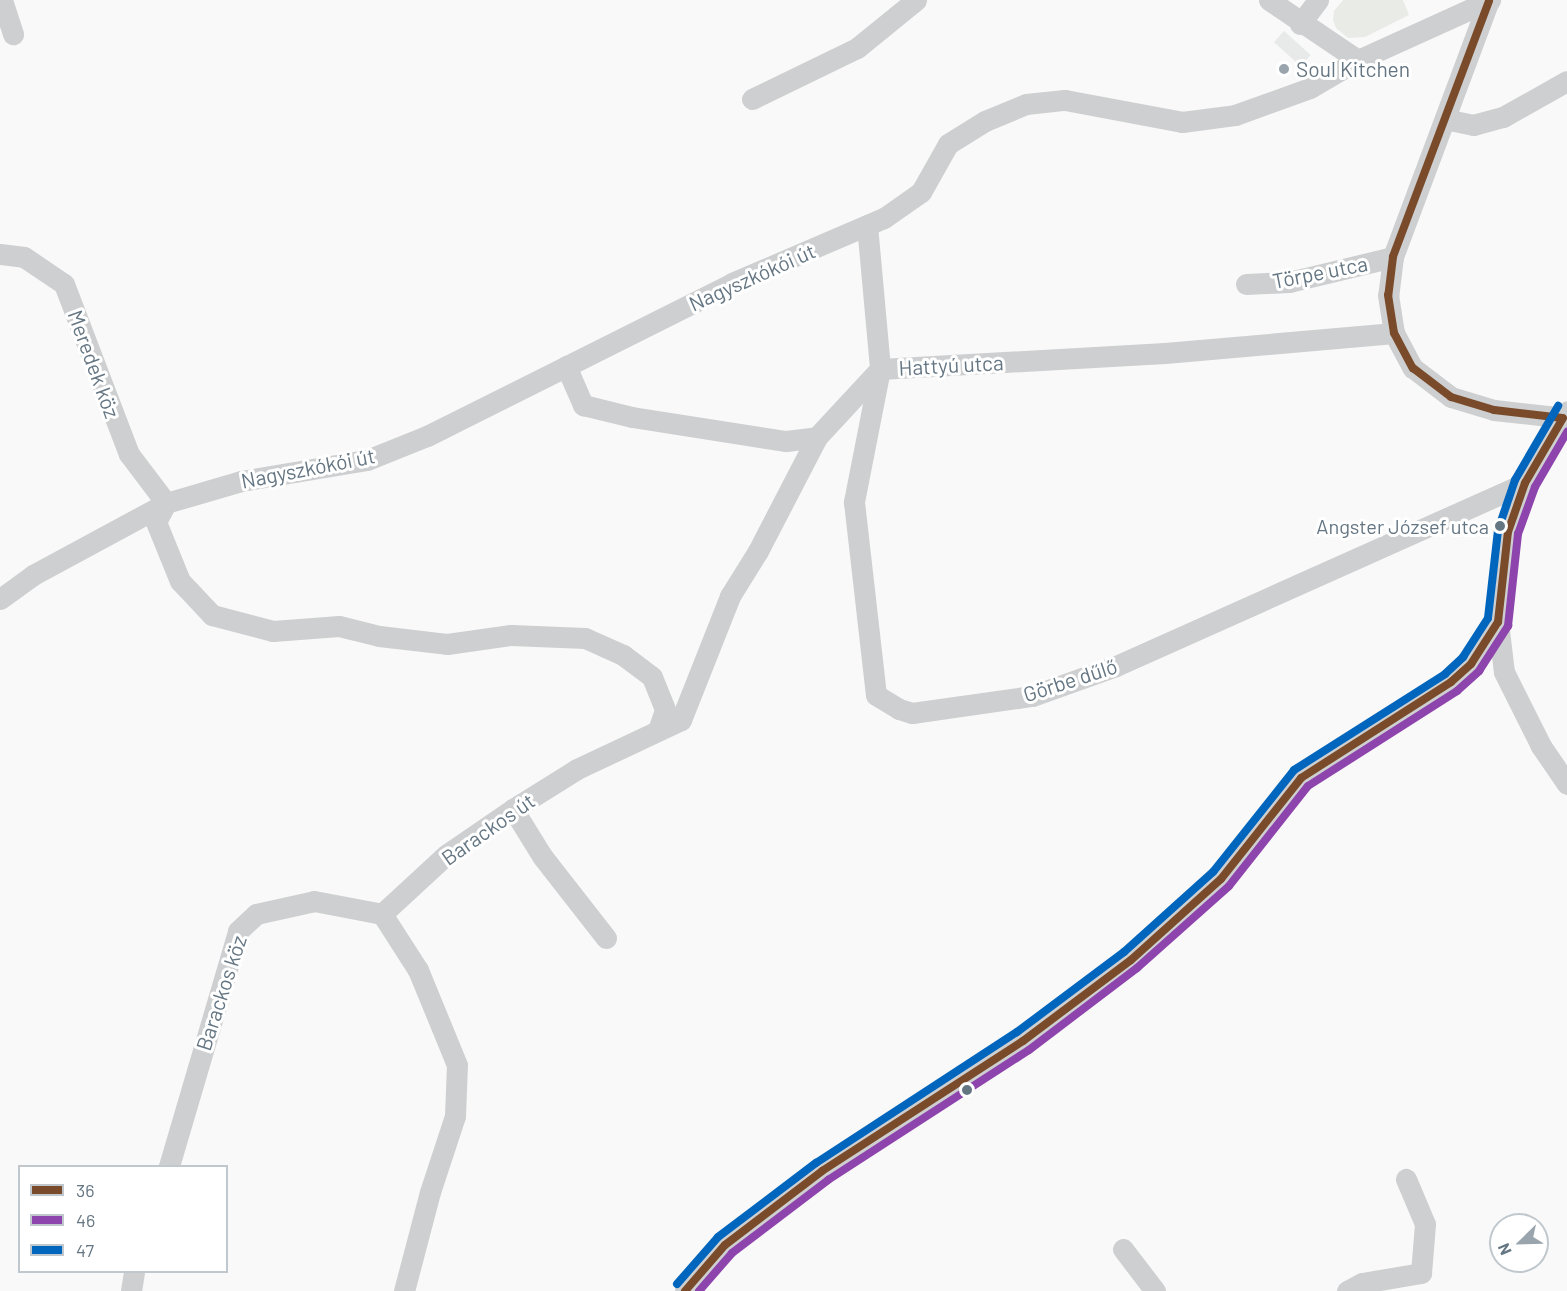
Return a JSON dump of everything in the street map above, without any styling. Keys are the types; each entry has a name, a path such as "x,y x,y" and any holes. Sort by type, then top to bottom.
{"street":[{"path":"2,0 13,34"},
{"path":"752,99 857,48 916,0"},
{"path":"1269,0 1300,24 1358,60"},
{"path":"1300,24 1318,0"},
{"path":"1490,0 1393,257 1388,295 1394,333 1413,368 1451,397 1494,410 1566,416 1525,483 1508,531 1498,622 1504,672 1541,746 1567,784"},
{"name":"Nagyszkókói út","path":"0,599 33,575 166,503 241,481 367,459 427,436 732,283 867,225 921,192 948,144 985,122 1026,104 1065,100 1182,122 1235,115 1310,88 1358,60 1490,0"},
{"path":"1445,119 1473,125 1503,117 1567,81"},
{"path":"867,225 880,369"},
{"name":"Meredek köz","path":"0,254 24,257 64,284 129,454 166,503"},
{"name":"Törpe utca","path":"1246,284 1288,282 1393,257"},
{"name":"Hattyú utca","path":"817,437 880,369 1165,353 1394,333"},
{"path":"566,366 583,405 632,417 786,441 817,437"},
{"name":"Görbe dűlő","path":"880,369 854,502 876,695 912,713 1032,696 1116,666 1525,483"},
{"name":"Barackos út","path":"382,914 446,855 513,809 577,769 639,742 659,728 681,720 730,596 758,551 817,437"},
{"path":"166,503 156,522 180,581 212,615 273,631 339,626 380,636 447,644 512,635 585,638 623,655 652,677 665,710 659,728"},
{"path":"685,1291 725,1245 822,1171 1023,1041 1131,960 1221,879 1301,778 1451,682 1471,664 1498,622"},
{"path":"513,809 543,856 606,938"},
{"name":"Barackos köz","path":"170,1165 238,931 256,914 314,901 382,914"},
{"path":"382,914 418,969 457,1065 455,1116 430,1192 404,1291"},
{"path":"1347,1291 1362,1283 1421,1274 1425,1224 1406,1179"},
{"path":"1123,1249 1155,1291"},
{"path":"131,1291 134,1273"}],"shaded area":[{"path":"1343,0 1403,0 1409,15 1365,37 1348,38 1336,28 1333,20 1334,11"},
{"path":"1284,31 1311,55 1301,66 1274,42"}],"transit line":[{"name":"36","path":"1489,1 1393,257 1388,295 1394,333 1413,368 1451,397 1494,410 1563,418"},
{"name":"47","path":"677,1284 718,1237 816,1163 1017,1032 1124,952 1213,872 1294,770 1445,674 1463,657 1488,618 1498,530 1515,480 1558,406"},
{"name":"36","path":"685,1291 725,1245 822,1171 1023,1041 1131,960 1221,879 1301,778 1451,682 1471,664 1498,622 1508,532 1525,483 1563,418"},
{"name":"46","path":"699,1291 732,1253 828,1180 1029,1050 1137,968 1229,886 1308,786 1457,691 1479,671 1508,626 1518,534 1535,487 1567,432"}],"place":[{"name":"Soul Kitchen","path":"1284,69"},
{"name":"Angster József utca","path":"1500,526"}]}
